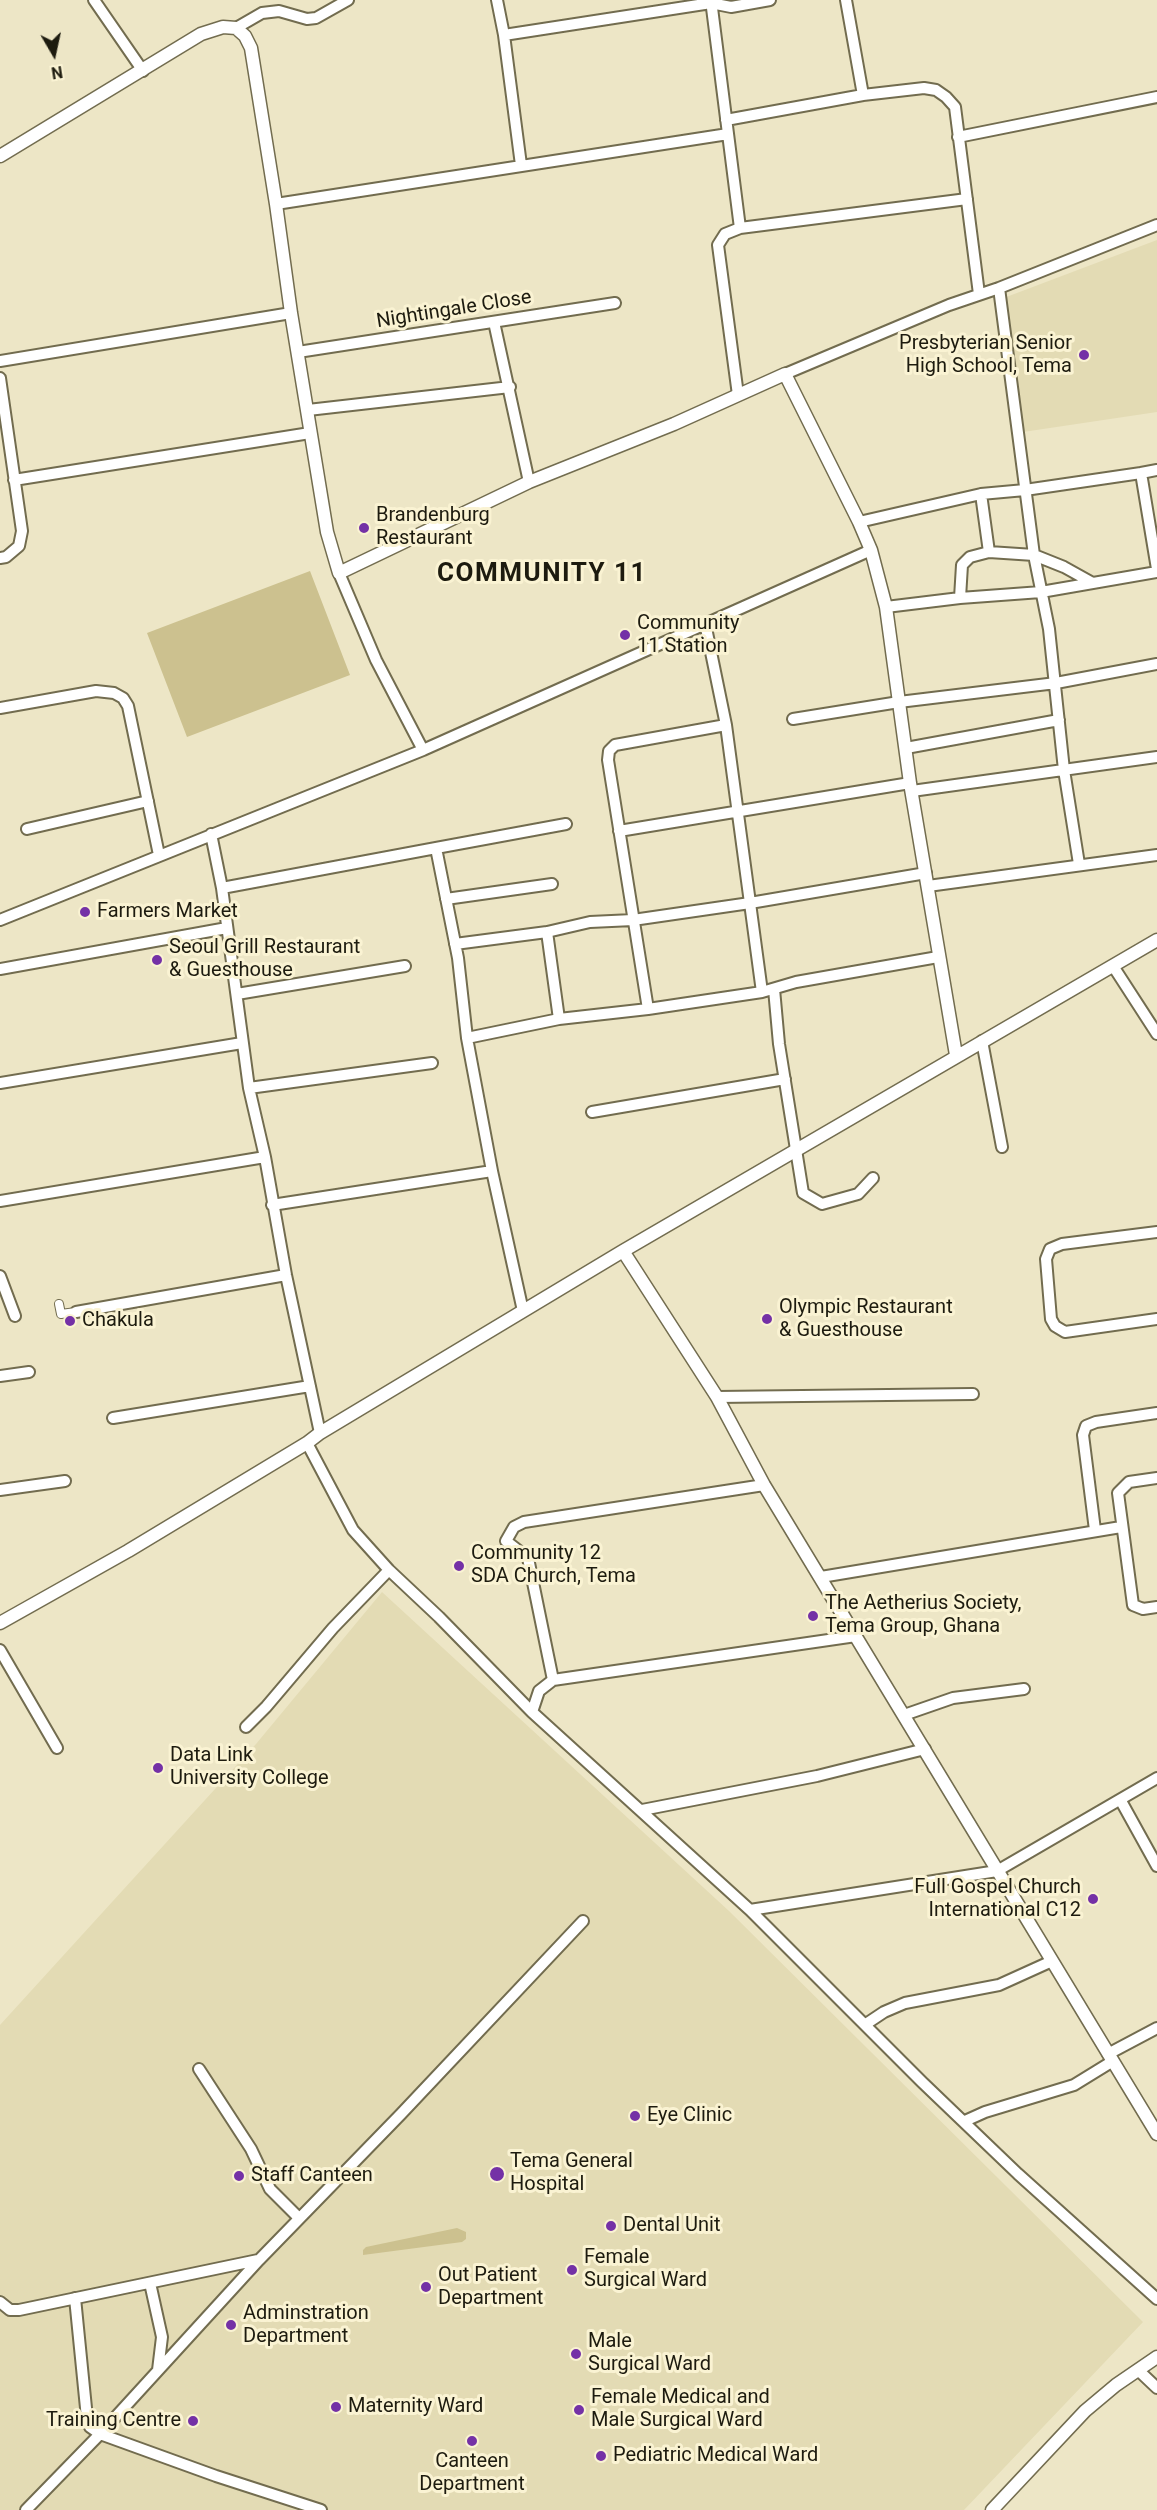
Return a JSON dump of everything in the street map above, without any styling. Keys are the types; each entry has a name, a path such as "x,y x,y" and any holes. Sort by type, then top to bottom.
{"street":[{"path":"94,0 143,71"},
{"path":"0,156 201,34 223,27 236,28 262,13 279,11 306,20 316,18 348,0"},
{"path":"497,0 504,35 521,165"},
{"path":"504,35 711,2 731,7 770,0"},
{"path":"846,0 863,95"},
{"path":"711,2 740,228"},
{"path":"236,28 245,36 251,48 327,532 339,573 376,660 423,750"},
{"path":"726,120 863,95 924,88 936,90 955,107 979,294"},
{"path":"958,136 1157,97"},
{"path":"276,204 728,134"},
{"path":"738,394 718,245 725,234 740,228 967,199"},
{"path":"339,573 529,482 674,424 738,394 979,294 1157,225"},
{"path":"999,288 1034,555 1049,629 1064,770 1079,864"},
{"name":"Nightingale Close","path":"298,352 615,303"},
{"path":"0,360 291,313"},
{"path":"494,322 529,482"},
{"path":"785,374 859,522 871,550 886,607 911,787 956,1055"},
{"path":"0,378 4,439 14,480 22,531 19,546 6,557 0,558"},
{"path":"308,410 510,387"},
{"path":"14,480 310,433"},
{"path":"859,522 981,494 1025,490 1157,470"},
{"path":"886,607 960,598 1041,592 1157,570 1141,473"},
{"path":"981,494 989,552"},
{"path":"0,920 423,750 871,550"},
{"path":"960,598 962,565 970,557 989,552 1034,555 1064,567 1091,582"},
{"path":"705,623 726,725 762,992"},
{"path":"793,718 899,702 1056,683 1157,664"},
{"path":"0,708 96,691 114,693 123,698 128,706 159,855"},
{"path":"906,748 1059,720"},
{"path":"648,1009 608,760 609,751 615,745 726,725"},
{"path":"619,831 911,787 1157,757"},
{"path":"27,829 148,801"},
{"path":"222,888 566,824"},
{"path":"212,834 222,888 249,1088 320,1432"},
{"path":"436,848 455,944 467,1038 492,1171 523,1311"},
{"path":"928,886 1157,855"},
{"path":"455,944 547,932 590,922 633,920 750,903 926,873"},
{"path":"446,899 552,884"},
{"path":"0,969 227,928"},
{"path":"547,932 560,1019"},
{"path":"0,1623 128,1551 307,1443 320,1432 956,1055 1157,940"},
{"path":"467,1038 560,1019 762,992 796,982 938,957"},
{"path":"237,994 405,966"},
{"path":"1113,966 1157,1034"},
{"path":"774,989 803,1193 822,1204 858,1194 873,1178"},
{"path":"982,1041 1002,1147"},
{"path":"0,1083 242,1043"},
{"path":"249,1088 432,1063"},
{"path":"592,1112 785,1079"},
{"path":"0,1201 265,1157"},
{"path":"272,1205 492,1171"},
{"path":"1157,1232 1062,1244 1050,1249 1046,1259 1051,1319 1055,1326 1065,1332 1157,1319"},
{"path":"624,1251 717,1397 764,1485 1157,2134"},
{"path":"0,1275 15,1316"},
{"path":"59,1304 61,1314 286,1275"},
{"path":"0,1376 29,1372"},
{"path":"113,1418 310,1386"},
{"path":"717,1397 973,1394"},
{"path":"1095,1530 1083,1435 1086,1426 1096,1422 1157,1413"},
{"path":"307,1443 353,1530 389,1570 440,1617 532,1712 750,1910 922,2082 1018,2174 1157,2299"},
{"path":"1157,1478 1129,1482 1118,1493 1133,1605 1143,1609 1157,1607"},
{"path":"0,1490 65,1481"},
{"path":"553,1680 528,1558 506,1541 514,1527 524,1522 764,1485"},
{"path":"821,1577 1121,1527"},
{"path":"246,1727 266,1707 333,1628 389,1570"},
{"path":"532,1712 539,1691 553,1680 856,1636"},
{"path":"0,1650 57,1748"},
{"path":"904,1714 953,1698 1024,1689"},
{"path":"642,1810 817,1776 925,1749"},
{"path":"750,1910 997,1871 1157,1778"},
{"path":"1121,1801 1157,1866"},
{"path":"26,2510 100,2434 259,2260 583,1921"},
{"path":"866,2024 884,2012 906,2003 999,1985 1052,1961"},
{"path":"965,2121 994,2109 1074,2085 1111,2057 1157,2028"},
{"path":"199,2070 251,2149 270,2189 299,2218"},
{"path":"0,2302 10,2310 19,2310 259,2260"},
{"path":"150,2283 162,2337 158,2370"},
{"path":"75,2298 87,2418 90,2427 100,2434 216,2476 321,2510"},
{"path":"992,2510 1085,2411 1157,2357"},
{"path":"1138,2370 1157,2388"}],"shaded area":[{"name":"Presbyterian Senior High School, Tema","path":"1157,240 1157,412 1023,432 1001,299"},
{"path":"310,571 350,675 187,737 147,633"},
{"name":"Tema General Hospital","path":"382,1592 729,1911 1143,2322 964,2510 0,2510 0,2025 256,1744"},
{"path":"457,2228 466,2232 466,2239 462,2242 363,2255 366,2247"}],"place":[{"name":"Presbyterian Senior High School, Tema","path":"1084,355"},
{"name":"Brandenburg Restaurant","path":"364,528"},
{"name":"Community 11 Station","path":"625,635"},
{"name":"Farmers Market","path":"85,912"},
{"name":"Seoul Grill Restaurant & Guesthouse","path":"157,960"},
{"name":"Olympic Restaurant & Guesthouse","path":"767,1319"},
{"name":"Chakula","path":"70,1321"},
{"name":"Community 12 SDA Church, Tema","path":"459,1566"},
{"name":"The Aetherius Society, Tema Group, Ghana","path":"813,1616"},
{"name":"Data Link University College","path":"158,1768"},
{"name":"Full Gospel Church International C12","path":"1093,1899"},
{"name":"Eye Clinic","path":"635,2116"},
{"name":"Tema General Hospital","path":"497,2174"},
{"name":"Staff Canteen","path":"239,2176"},
{"name":"Dental Unit","path":"611,2226"},
{"name":"Female Surgical Ward","path":"572,2270"},
{"name":"Out Patient Department","path":"426,2287"},
{"name":"Adminstration Department","path":"231,2325"},
{"name":"Male Surgical Ward","path":"576,2354"},
{"name":"Maternity Ward","path":"336,2407"},
{"name":"Female Medical and Male Surgical Ward","path":"579,2410"},
{"name":"Training Centre","path":"193,2421"},
{"name":"Canteen Department","path":"472,2441"},
{"name":"Pediatric Medical Ward","path":"601,2456"}],"district":[{"name":"COMMUNITY 11","path":"542,574"}]}
